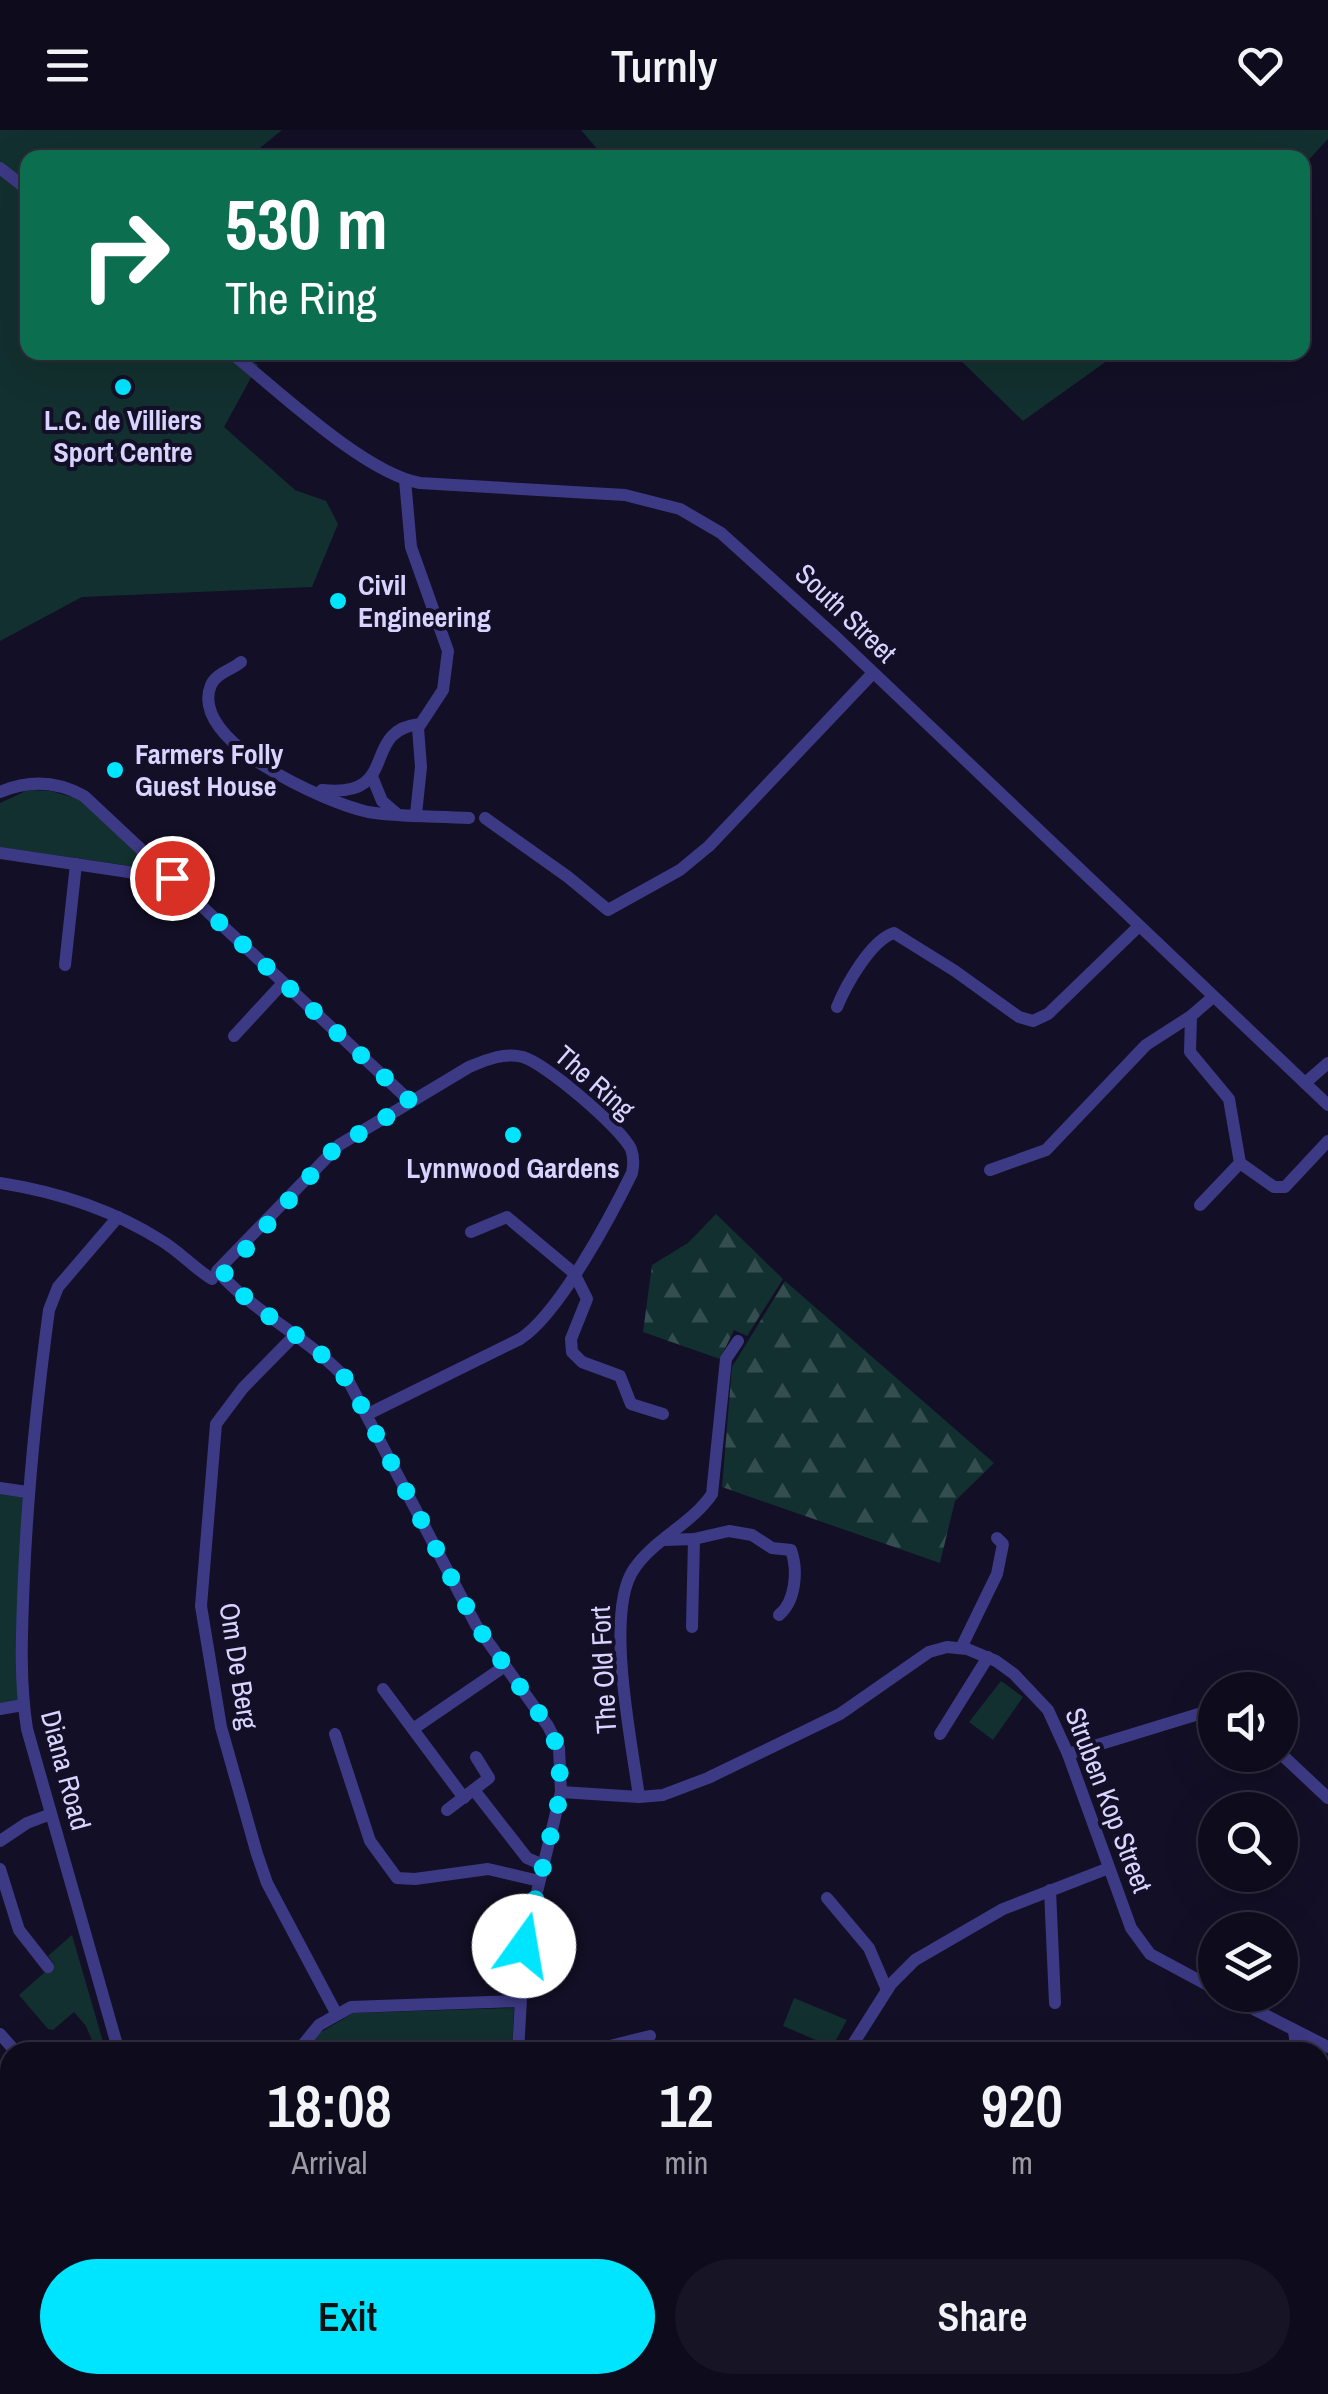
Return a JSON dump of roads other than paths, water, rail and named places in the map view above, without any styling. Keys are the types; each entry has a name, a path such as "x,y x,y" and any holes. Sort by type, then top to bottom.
{"street":[{"path":"0,168 20,184"},
{"name":"South Street","path":"240,360 364,458 406,480 625,495 680,509 722,533 1328,1105"},
{"path":"406,480 411,547 448,651 443,690 420,724 416,814"},
{"path":"241,662 218,676 210,686 215,721 240,750 355,808 469,818"},
{"path":"485,818 568,876 608,910 680,870 710,846 873,674"},
{"path":"397,814 378,796 373,779 384,746 395,732 420,724"},
{"path":"307,787 340,791 373,779"},
{"path":"0,792 26,782 78,792 411,1102"},
{"path":"0,853 172,878"},
{"path":"65,966 76,864"},
{"path":"837,1008 853,974 885,936 894,933 955,970 1019,1017 1038,1020 1138,927"},
{"path":"234,1036 282,984"},
{"path":"990,1170 1046,1150 1146,1046 1213,997"},
{"path":"1191,1016 1190,1052 1229,1099 1240,1163 1282,1188 1328,1141"},
{"name":"The Ring","path":"216,1275 342,1143 411,1102 482,1062 505,1055 520,1056 556,1075 620,1136 632,1152 632,1173 552,1310 531,1332 368,1414"},
{"path":"1305,1083 1328,1063"},
{"path":"1200,1204 1240,1163"},
{"path":"0,1184 62,1196 118,1217 216,1275 338,1369 368,1414 476,1625 554,1738 562,1765 561,1792 524,1946 518,2042"},
{"name":"Diana Road","path":"115,2042 24,1704 21,1634 28,1492 52,1299 118,1217"},
{"path":"471,1232 507,1217 574,1274 587,1299 571,1339 572,1352 582,1362 620,1376 630,1404 663,1414"},
{"path":"216,1275 216,1260 237,1238 254,1235"},
{"name":"Om De Berg","path":"296,1334 234,1398 214,1428 201,1606 222,1728 257,1854 267,1882 336,2013"},
{"name":"The Old Fort","path":"639,1797 622,1662 623,1593 633,1569 700,1509 714,1490 722,1377 727,1355 738,1341"},
{"path":"0,1488 28,1492"},
{"path":"663,1540 744,1533 772,1548 790,1550 794,1576 791,1598 778,1615"},
{"path":"561,1792 663,1795 708,1778 840,1714 920,1656 939,1648 961,1648 998,1574 1003,1544 997,1538"},
{"path":"692,1627 694,1539"},
{"name":"Struben Kop Street","path":"961,1648 988,1657 1039,1697 1068,1754 1131,1928 1142,1947 1198,1979"},
{"path":"940,1734 988,1657"},
{"path":"413,1729 505,1666"},
{"path":"383,1689 413,1729 527,1858 543,1865"},
{"path":"0,1709 24,1704"},
{"path":"1068,1754 1198,1714"},
{"path":"335,1734 370,1841 397,1878 488,1869 539,1881"},
{"path":"447,1810 490,1777 476,1757"},
{"path":"1298,1770 1328,1798"},
{"path":"0,1841 27,1823 51,1814"},
{"path":"854,2042 887,1990 922,1956 992,1915 1109,1868"},
{"path":"0,1869 19,1930 48,1967"},
{"path":"1050,1890 1054,2002"},
{"path":"827,1898 869,1948 887,1990"},
{"path":"305,2042 336,2013 352,2007 520,2002"},
{"path":"1258,2012 1317,2042"},
{"path":"1294,2031 1296,2042"},
{"path":"626,2042 650,2036"}],"place":[{"name":"L.C. de Villiers Sport Centre","path":"123,387"},
{"name":"Civil Engineering","path":"338,601"},
{"name":"Farmers Folly Guest House","path":"115,770"},
{"name":"Lynnwood Gardens","path":"513,1135"}]}
